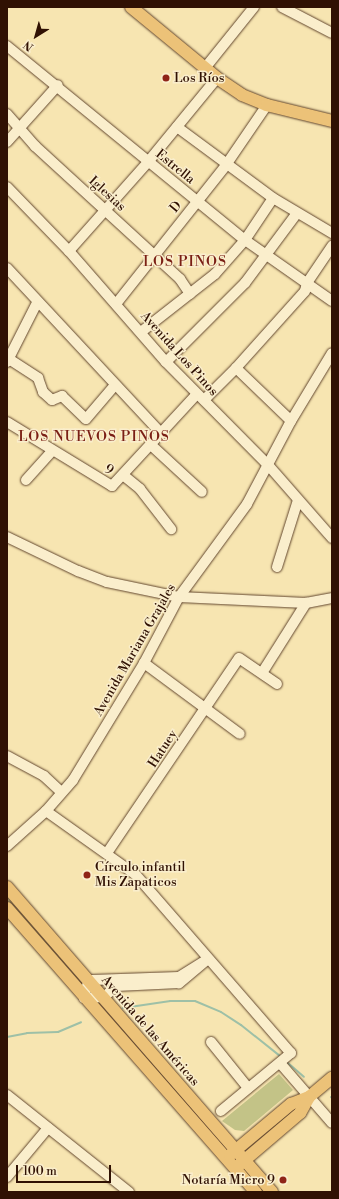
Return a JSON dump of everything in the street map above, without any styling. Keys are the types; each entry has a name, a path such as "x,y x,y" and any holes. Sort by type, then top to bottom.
{"main road":[{"path":"131,7 245,87 269,98 332,114"},
{"path":"141,7 168,34 217,78 242,94 267,105 332,121"},
{"name":"Avenida de las Américas","path":"7,887 102,997 231,1154 235,1168 256,1192"},
{"name":"Avenida de las Américas","path":"7,908 84,998 231,1154 245,1160 272,1192"},
{"path":"231,1154 290,1104 309,1097 332,1078"},
{"path":"235,1168 300,1113 309,1097"}],"street":[{"path":"209,63 254,7"},
{"path":"282,7 332,33"},
{"name":"Estrella","path":"7,46 58,85 148,162 266,257 332,301"},
{"path":"69,251 104,209 148,162 217,78"},
{"path":"7,142 58,85"},
{"name":"D","path":"116,304 154,254 226,165 267,105"},
{"name":"Iglesias","path":"7,114 20,129 180,279 190,294"},
{"path":"177,127 226,165 273,198 332,233"},
{"name":"Avenida Los Pinos","path":"7,187 69,251 166,362 269,466 332,538"},
{"path":"141,332 215,274 245,240 273,198"},
{"path":"166,362 245,283 266,257 298,212"},
{"name":"9","path":"7,422 51,452 112,486 123,476 161,433 200,397 236,368 305,291 307,283 332,246"},
{"path":"7,268 161,433"},
{"path":"38,301 8,361 38,378 43,392 52,400 62,396 86,419 116,385"},
{"name":"Avenida Mariana Grajales","path":"7,846 46,811 72,780 144,663 179,597 223,540 269,466 291,421 332,353"},
{"path":"236,368 291,421"},
{"path":"151,445 202,492"},
{"path":"26,480 51,452"},
{"path":"123,476 140,489 171,529"},
{"path":"277,567 298,500"},
{"path":"7,537 78,571 107,582 179,597 306,603 332,598"},
{"path":"277,684 262,673 306,603"},
{"name":"Hatuey","path":"107,853 239,658 262,673"},
{"path":"144,663 206,707 240,734"},
{"path":"7,756 44,776 61,792"},
{"path":"46,811 136,875 291,1053 280,1064 221,1111"},
{"path":"208,959 180,984 116,986 102,997 84,998 88,982 179,977 208,959"},
{"path":"211,1042 248,1088"},
{"path":"280,1064 332,1123"},
{"path":"7,1095 129,1192"},
{"path":"7,1177 48,1128"}],"green space":[{"path":"7,893 85,983 83,990 7,903"},
{"path":"279,1074 293,1090 244,1131 235,1130 222,1121"}],"waterway":[{"path":"123,1008 170,1001 195,1001 221,1012 241,1025 280,1056"},
{"path":"7,1037 27,1033 58,1032 81,1022"},
{"path":"288,1063 304,1077"}],"place":[{"name":"Los Ríos","path":"166,78"},
{"name":"Círculo infantil Mis Zapaticos","path":"87,875"},
{"name":"Notaría Micro 9","path":"283,1180"}],"district":[{"name":"LOS PINOS","path":"185,262"},
{"name":"LOS NUEVOS PINOS","path":"94,437"}]}
